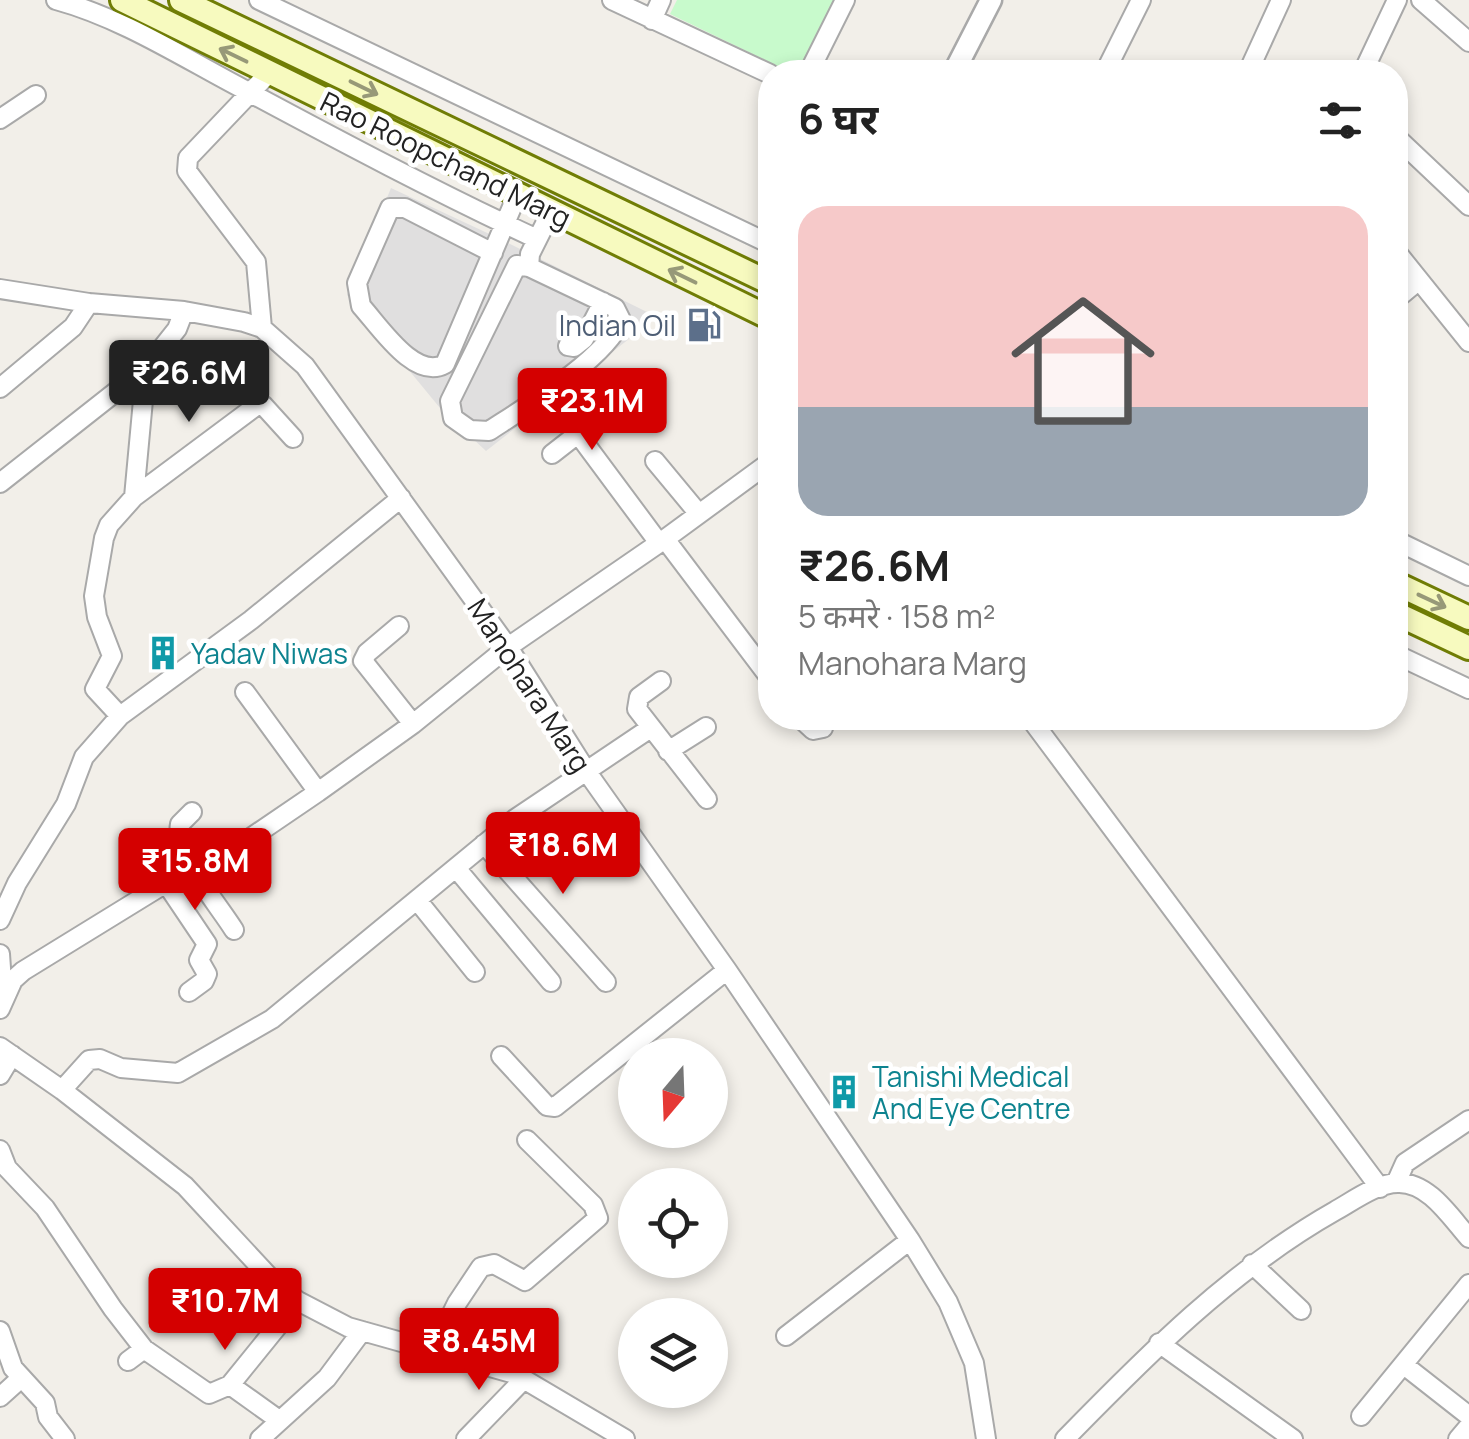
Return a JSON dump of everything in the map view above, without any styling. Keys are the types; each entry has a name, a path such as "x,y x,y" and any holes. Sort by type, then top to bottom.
{"main road":[{"name":"Rao Roopchand Marg","path":"122,0 758,312"},
{"name":"Rao Roopchand Marg","path":"181,0 758,277"},
{"path":"1408,589 1469,618"},
{"path":"1408,619 1469,648"}],"street":[{"path":"56,0 118,22 504,225 538,239"},
{"path":"259,0 758,238"},
{"path":"612,0 758,69"},
{"path":"652,20 661,0"},
{"path":"815,60 845,0"},
{"path":"960,60 990,0"},
{"path":"1110,60 1141,0"},
{"path":"1254,60 1281,0"},
{"path":"1370,60 1398,0"},
{"path":"1421,0 1469,42"},
{"path":"262,328 256,262 186,165 188,158 268,73"},
{"path":"0,119 36,95"},
{"path":"1408,148 1469,206"},
{"path":"492,253 405,208 390,208 357,283 357,295 362,306 413,362 434,370 445,364 518,193"},
{"path":"529,267 530,254 552,210"},
{"path":"517,265 529,267 615,308 621,320 618,329 597,352 490,432 470,430 453,418 450,400 517,265"},
{"path":"1408,266 1466,333"},
{"path":"1408,290 1420,280"},
{"name":"Manohara Marg","path":"0,289 89,303 184,311 262,328 304,366 508,647 587,772 910,1240 964,1336 974,1364 981,1435"},
{"path":"568,346 574,348 584,339 603,302"},
{"path":"0,388 73,327 89,303"},
{"path":"0,483 146,368 177,329 184,311"},
{"path":"134,498 146,368"},
{"path":"120,716 95,689 112,656 97,618 94,596 104,538 114,518 134,498 256,406 262,406 293,438"},
{"path":"552,454 602,415"},
{"path":"578,434 758,663"},
{"path":"656,461 699,514"},
{"path":"2,1006 13,980 23,972 166,883 243,843 318,792 413,724 508,647 758,471"},
{"path":"0,920 17,884 66,804 84,757 120,716 250,620 401,498"},
{"path":"1408,546 1469,576"},
{"path":"399,626 367,652 364,661 413,724"},
{"path":"1408,660 1469,689"},
{"path":"661,681 636,702 650,729 707,799"},
{"path":"245,692 318,792"},
{"path":"668,751 706,727"},
{"path":"62,1090 94,1058 120,1068 178,1073 272,1019 515,819 650,729"},
{"path":"1039,730 1388,1185 1422,1190 1469,1238"},
{"path":"192,812 178,831 194,870 234,930"},
{"path":"484,844 606,982"},
{"path":"456,868 551,982"},
{"path":"166,883 208,944 199,960 208,974 204,982 189,992"},
{"path":"416,900 475,972"},
{"path":"0,954 2,1006"},
{"path":"502,1056 547,1106 555,1107 727,970"},
{"path":"0,1075 6,1051 62,1090 186,1186 274,1282 298,1301 362,1331 524,1378 625,1439"},
{"path":"1065,1439 1159,1343 1252,1264 1306,1227 1388,1185 1405,1163 1469,1120"},
{"path":"434,1350 457,1302 481,1267 494,1264 525,1281 598,1218 594,1205 527,1140"},
{"path":"0,1150 7,1168 45,1208 144,1349 209,1394 230,1385 298,1301"},
{"path":"786,1336 910,1240"},
{"path":"1252,1264 1301,1310"},
{"path":"1362,1416 1469,1284"},
{"path":"0,1330 20,1379 45,1404 48,1417 65,1439"},
{"path":"260,1439 326,1378 362,1331"},
{"path":"1159,1343 1293,1439"},
{"path":"128,1361 144,1349"},
{"path":"1404,1365 1469,1416"},
{"path":"466,1439 524,1378"},
{"path":"0,1397 20,1379"},
{"path":"230,1385 279,1420"},
{"path":"1458,1439 1469,1426"}],"shaded area":[{"path":"391,188 657,317 486,451 440,408 347,295"}],"green space":[{"path":"677,0 836,0 806,60 765,60 670,14"}],"place":[{"name":"Indian Oil","path":"704,325"},
{"name":"Yadav Niwas","path":"163,653"},
{"name":"Tanishi Medical And Eye Centre","path":"844,1092"}]}
